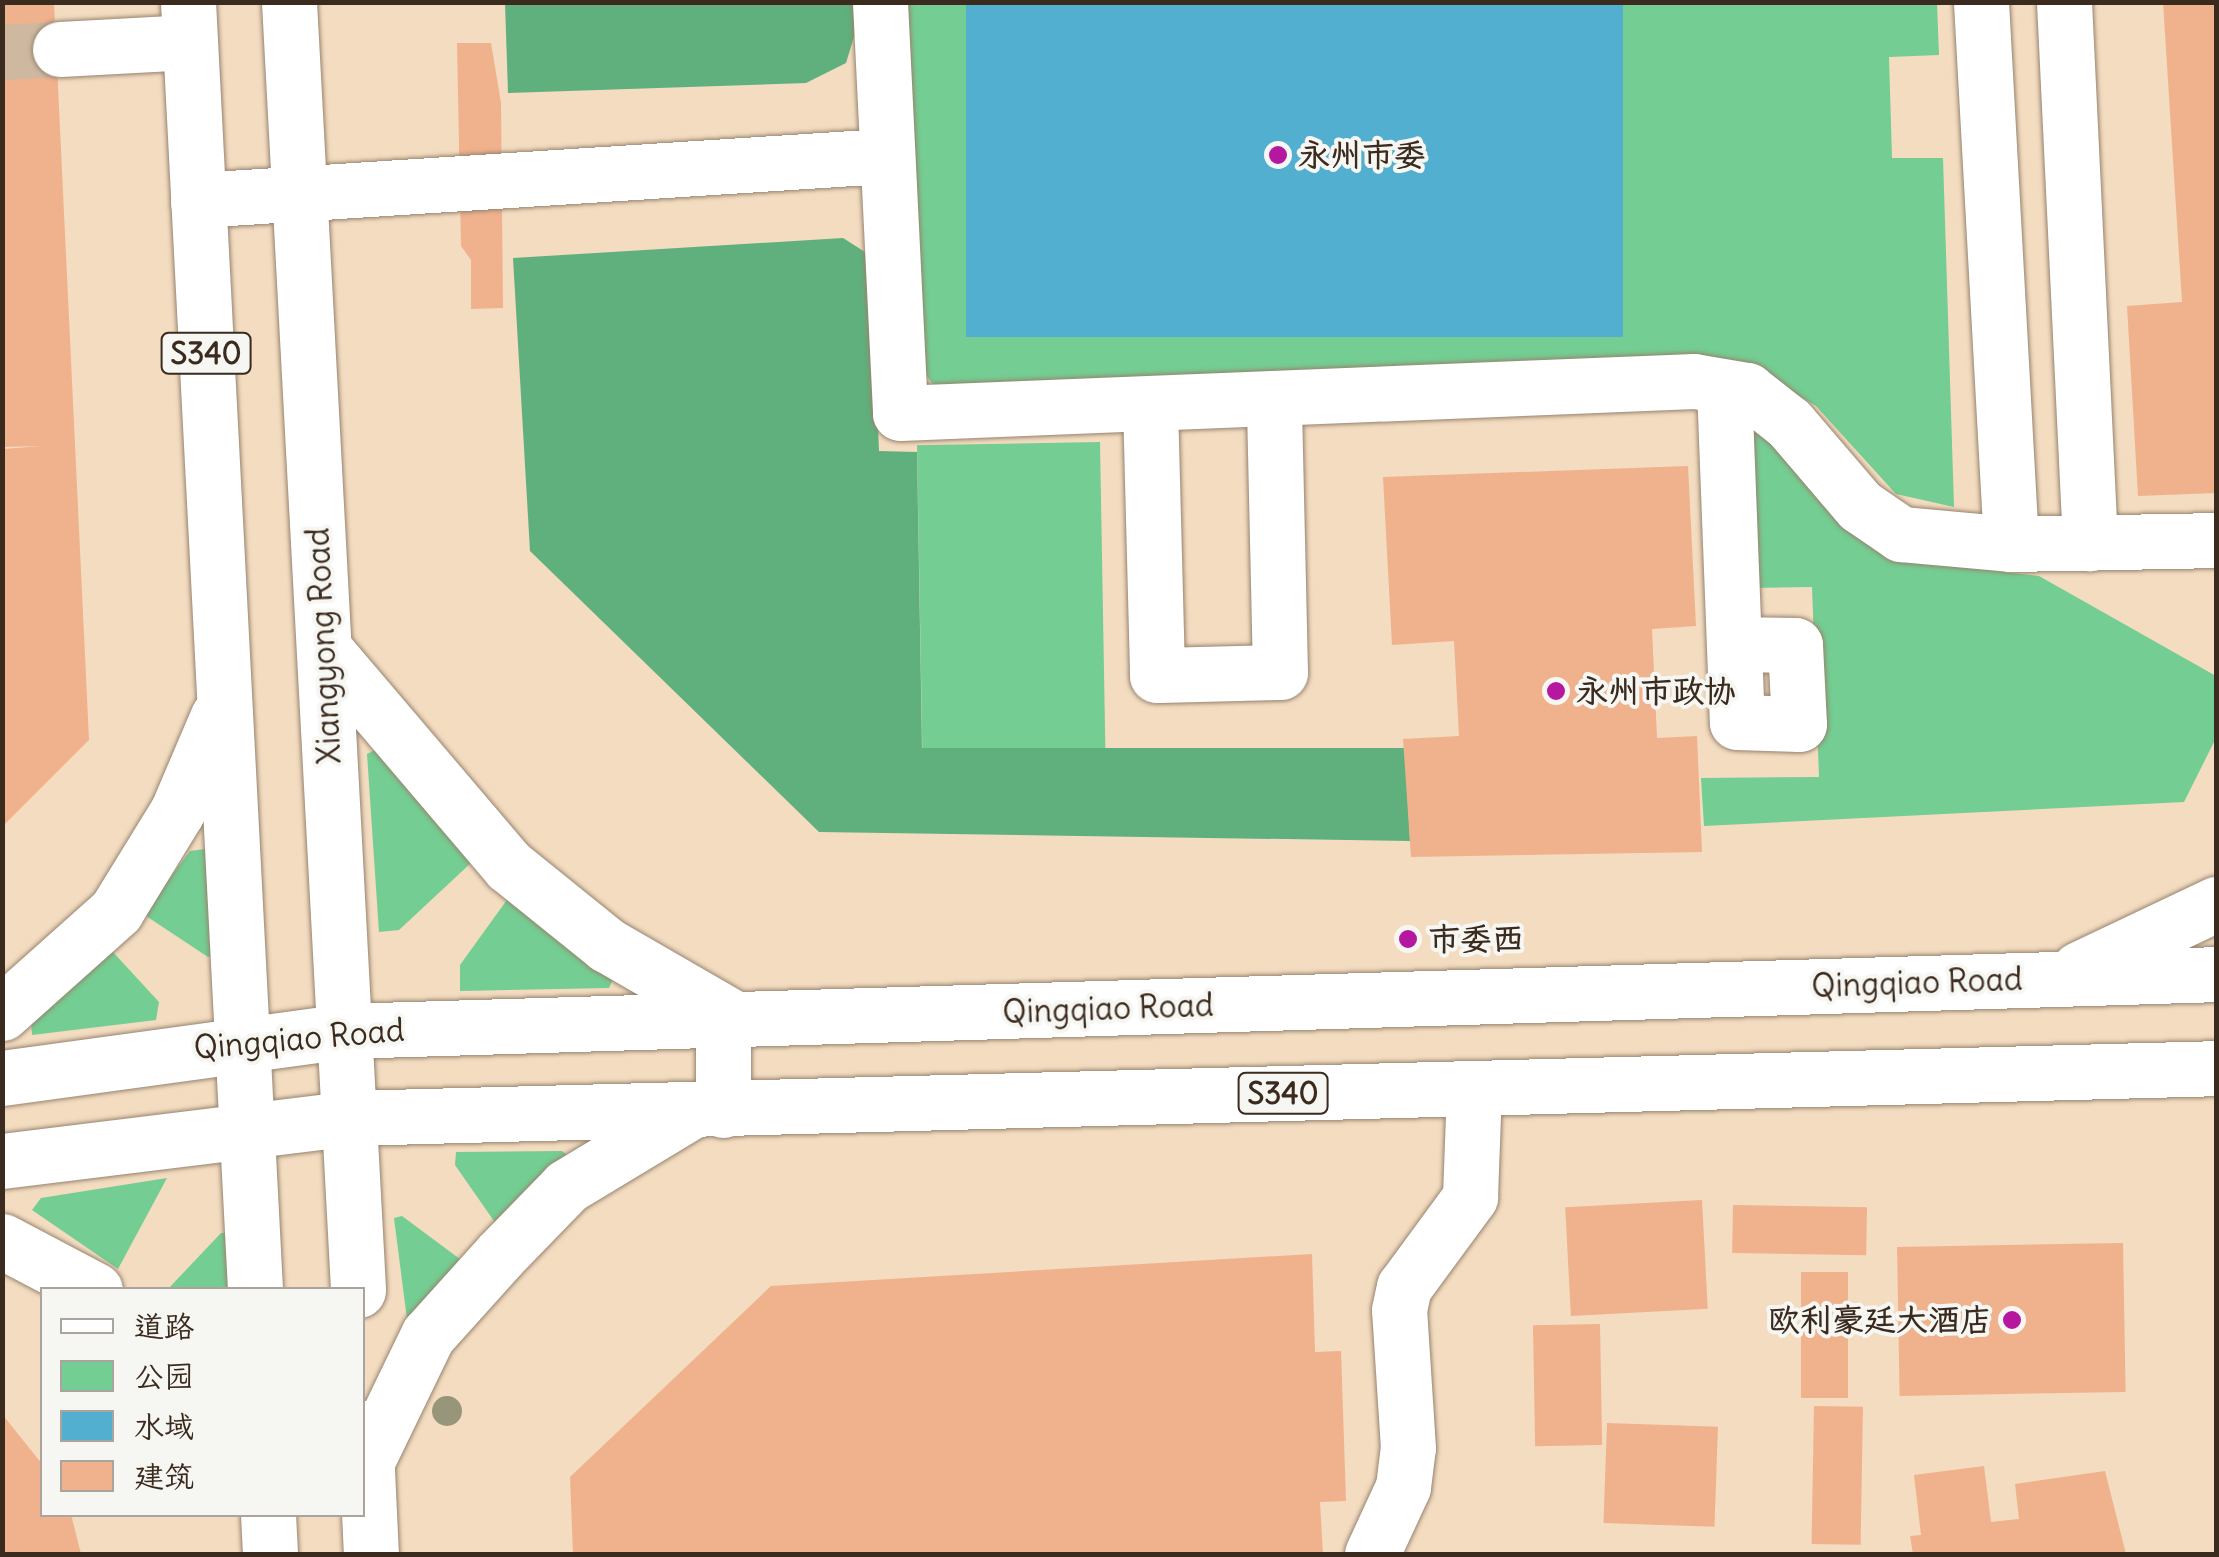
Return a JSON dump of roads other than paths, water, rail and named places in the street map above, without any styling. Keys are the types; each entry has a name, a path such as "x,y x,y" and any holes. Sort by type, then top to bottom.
{"main road":[{"name":"Xiangyong Road","path":"289,2 358,1287"},
{"path":"880,2 884,156 900,413 1724,386 1746,390 1789,423 1860,506 1901,534 2010,544 2216,540"},
{"path":"1981,2 2010,544"},
{"path":"2064,2 2090,542"},
{"path":"60,48 189,22"},
{"name":"S340","path":"189,22 246,1126 350,1118 2216,1068"},
{"path":"198,200 884,156"},
{"path":"1724,386 1734,644"},
{"path":"1150,404 1157,676 1280,672 1274,399"},
{"path":"325,650 508,866 607,945 730,1021 708,1111 567,1186 428,1335 366,1463"},
{"path":"2,1013 116,911 177,812 224,704"},
{"path":"2057,979 2216,904"},
{"name":"Qingqiao Road","path":"2,1078 241,1039 344,1031 2216,974"},
{"path":"1372,1554 1403,1487 1408,1448 1399,1310 1404,1288 1470,1197 1474,1088"},
{"path":"2,1161 246,1126 256,1287"},
{"path":"2,1241 89,1287"},
{"path":"365,1443 371,1554"},
{"path":"268,1517 270,1554"}],"water":[{"path":"966,3 1623,3 1623,337 966,337"}],"tunnel":[{"path":"2,52 60,49"}],"place":[{"name":"永州市委","path":"1278,155"},
{"name":"永州市政协","path":"1556,691"},
{"name":"市委西","path":"1408,939"},
{"name":"欧利豪廷大酒店","path":"2012,1320"}]}
